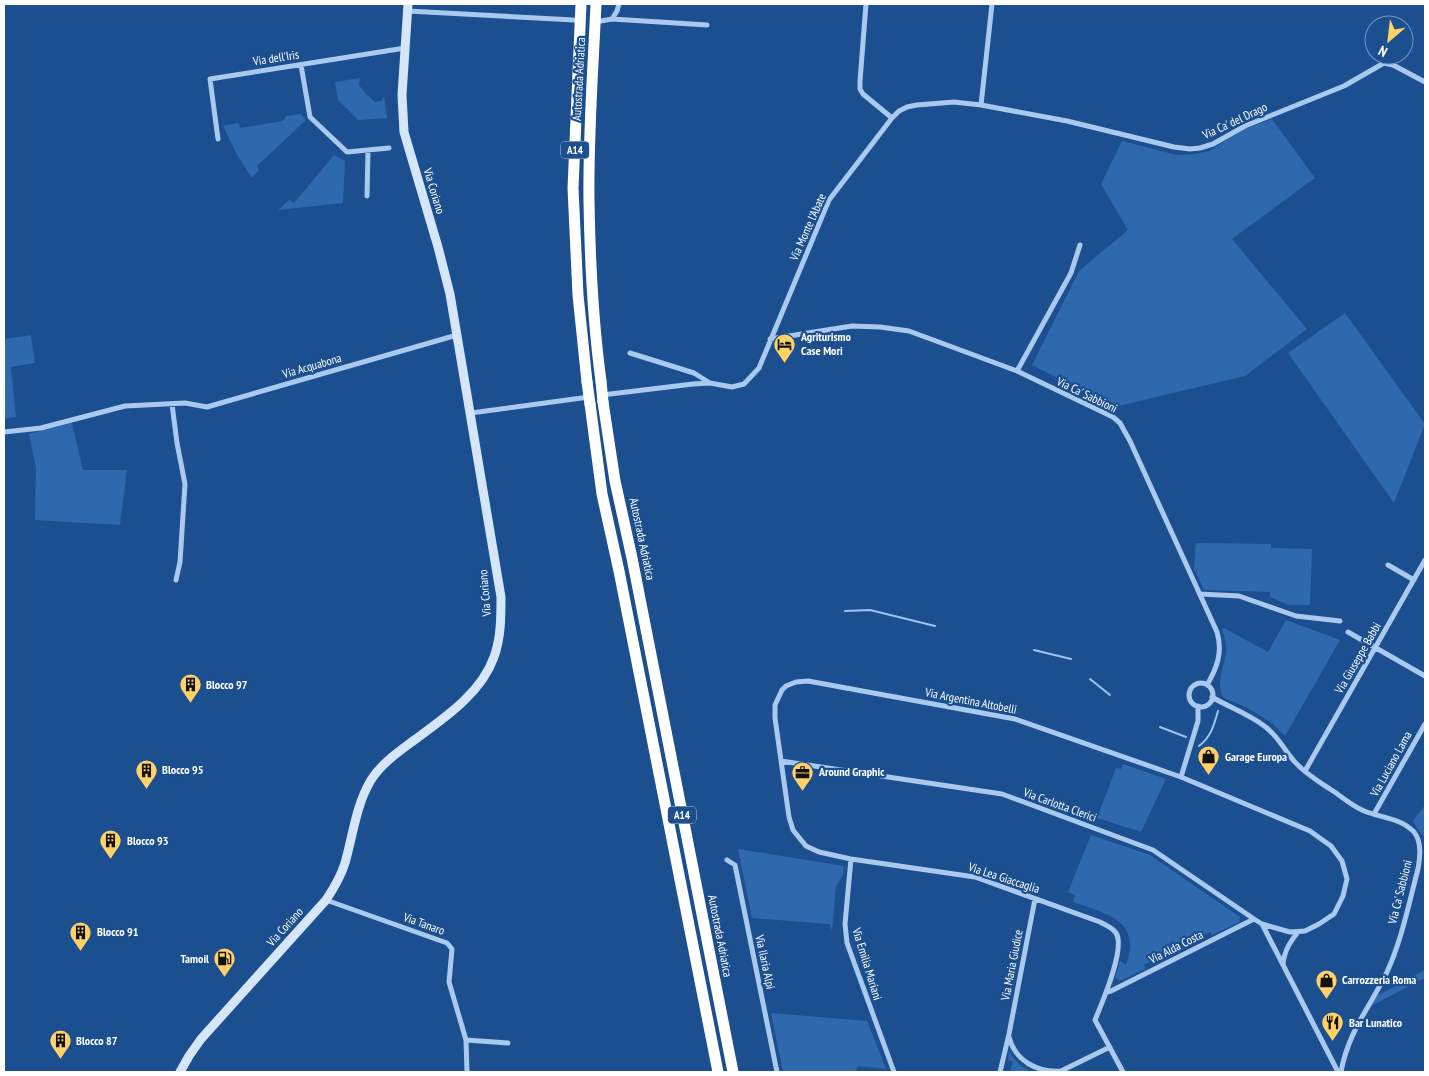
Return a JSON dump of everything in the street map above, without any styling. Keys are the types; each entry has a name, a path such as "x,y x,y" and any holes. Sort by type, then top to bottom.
{"highway":[{"name":"Autostrada Adriatica","path":"581,4 573,188 578,296 587,382 602,494 619,571 718,1072"},
{"name":"Autostrada Adriatica","path":"596,4 591,94 589,201 592,299 601,381 615,481 634,566 733,1072"}],"main road":[{"name":"Via Coriano","path":"180,1072 201,1039 326,900 336,884 344,864 360,802 372,778 390,759 447,716 472,693 486,674 494,657 499,634 501,597 450,294 404,132 402,95 408,7"}],"street":[{"path":"612,19 619,4"},
{"path":"866,4 860,89 863,94 892,118"},
{"path":"982,105 992,4"},
{"path":"408,7 574,20"},
{"path":"601,21 612,19 707,25"},
{"name":"Via dell'Iris","path":"218,139 210,79 405,48"},
{"name":"Via Ca' del Drago","path":"892,118 899,111 917,104 954,102 982,105 1067,121 1174,147 1190,149 1213,144 1245,126 1344,86 1384,63 1393,64 1425,82"},
{"path":"302,64 310,117 347,152 389,148"},
{"name":"Via Monte l'Abate","path":"470,412 693,384 710,383 732,387 744,384 759,368 829,200 892,118"},
{"path":"367,196 368,150"},
{"path":"1017,371 1071,273 1080,245"},
{"name":"Via Ca' Sabbioni","path":"770,340 852,326 910,331 1017,371 1112,417 1120,423 1130,441 1220,641 1220,656 1216,670 1207,685"},
{"name":"Via Acquabona","path":"4,432 41,428 125,406 185,403 207,407 457,335"},
{"name":"Via Monte l'Abate","path":"630,353 694,373 710,383"},
{"path":"172,404 185,484 180,562 176,580"},
{"name":"Via Giuseppe Babbi","path":"1305,771 1425,560"},
{"path":"1388,565 1414,580"},
{"path":"1200,594 1239,596 1296,616 1340,621"},
{"path":"1348,632 1425,676"},
{"name":"Via Argentina Altobelli","path":"774,718 775,705 782,690 796,682 808,681 1016,719 1181,777 1310,831 1331,846 1342,861 1347,879 1343,896 1334,914 1319,924 1305,931 1298,932"},
{"path":"1199,683 1207,685 1212,690 1212,697 1208,704 1202,707 1191,702 1189,694 1195,684 1199,683"},
{"name":"Via Ca' Sabbioni","path":"1212,697 1268,728 1294,761 1348,801 1362,810 1396,820 1406,825 1415,834 1419,844 1419,858 1405,919 1395,951 1386,972 1356,1026 1339,1072"},
{"path":"1181,777 1198,721 1198,706"},
{"name":"Via Lea Giaccaglia","path":"774,718 789,817 793,830 806,846 819,852 851,859 975,877 1100,922 1116,934 1119,950 1107,992 1096,1020 1123,1072"},
{"name":"Via Luciano Lama","path":"1374,814 1425,724"},
{"name":"Via Carlotta Clerici","path":"781,760 1002,794 1153,850 1262,924"},
{"name":"Via Emilia Mariani","path":"851,859 845,924 847,942 894,1072"},
{"name":"Via Ilaria Alpi","path":"727,860 735,865 777,1072"},
{"name":"Via Maria Giudice","path":"1000,1072 1035,899"},
{"name":"Via Tanaro","path":"326,900 447,943 452,949 449,982 466,1040 467,1072"},
{"name":"Via Alda Costa","path":"1107,992 1254,919"},
{"path":"1262,924 1290,932 1298,932"},
{"path":"1262,924 1339,1072"},
{"path":"1283,966 1287,947 1298,932"},
{"path":"1009,1034 1014,1050 1019,1056 1040,1069 1052,1072 1060,1072 1110,1048"},
{"path":"466,1040 508,1043"}],"shaded area":[{"path":"360,78 359,85 375,102 381,101 384,97 387,118 358,120 338,100 335,82"},
{"path":"301,114 306,120 257,166 259,170 252,178 237,155 223,126 239,123 240,128 283,121 286,116"},
{"path":"1272,119 1315,178 1232,239 1307,329 1245,376 1114,407 1032,365 1079,271 1128,230 1101,184 1122,141 1177,155 1195,154 1209,151 1245,129"},
{"path":"334,155 345,161 343,203 278,210 289,200 294,203"},
{"path":"1345,313 1425,424 1394,503 1288,353"},
{"path":"31,335 35,363 11,367 16,417 4,419 4,339"},
{"path":"72,423 83,470 127,470 120,525 35,520 36,468 29,434"},
{"path":"1196,543 1271,544 1271,548 1312,549 1310,605 1289,605 1270,597 1270,592 1204,590 1194,569"},
{"path":"1286,620 1340,640 1285,736 1272,723 1246,707 1224,698 1221,693 1220,681 1226,655 1222,629 1224,628 1268,652"},
{"path":"1123,764 1166,779 1141,832 1097,818 1116,768 1121,769"},
{"path":"1425,805 1425,837 1413,821"},
{"path":"1091,835 1150,855 1240,917 1239,922 1212,935 1210,932 1144,965 1145,969 1120,981 1115,978 1120,961 1126,965 1130,950 1129,937 1125,928 1108,915 1073,902 1075,895 1068,892"},
{"path":"738,849 844,866 843,875 836,887 832,930 829,924 752,918"},
{"path":"1425,970 1425,978 1369,1007 1375,997"},
{"path":"771,1013 867,1021 886,1069 857,1066 856,1072 783,1072"},
{"path":"1009,1051 1019,1064 1033,1072 1010,1072 1013,1061 1008,1060"}],"waterway":[{"path":"845,611 870,610 935,626"},
{"path":"1034,650 1071,659"},
{"path":"1090,679 1110,695"},
{"path":"1199,746 1209,735 1218,711"},
{"path":"1160,727 1186,737"}],"place":[{"name":"Agriturismo Case Mori","path":"785,363"},
{"name":"Blocco 97","path":"190,704"},
{"name":"Garage Europa","path":"1209,776"},
{"name":"Blocco 95","path":"146,789"},
{"name":"Around Graphic","path":"803,791"},
{"name":"Blocco 93","path":"111,860"},
{"name":"Blocco 91","path":"81,951"},
{"name":"Tamoil","path":"225,978"},
{"name":"Carrozzeria Roma","path":"1326,999"},
{"name":"Bar Lunatico","path":"1333,1042"},
{"name":"Blocco 87","path":"60,1060"}]}
